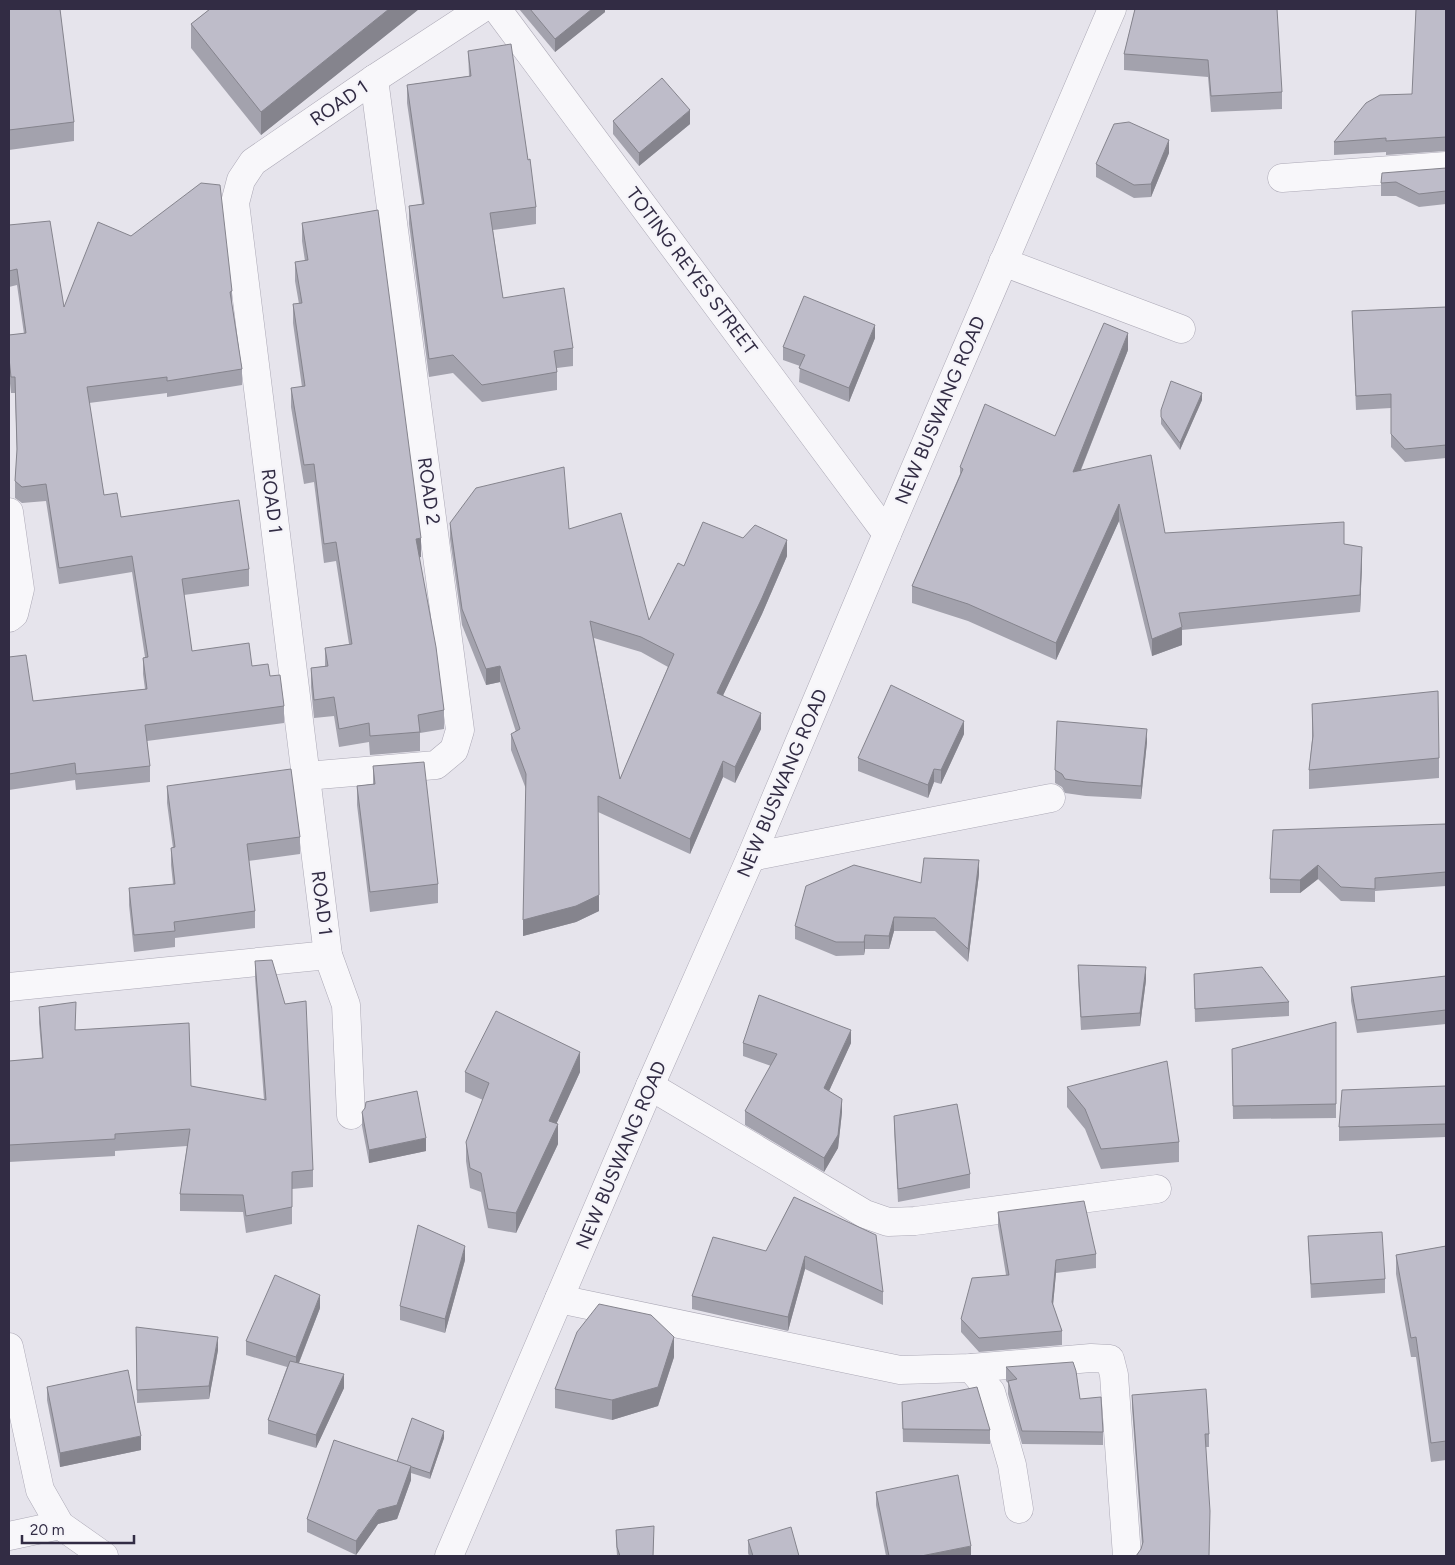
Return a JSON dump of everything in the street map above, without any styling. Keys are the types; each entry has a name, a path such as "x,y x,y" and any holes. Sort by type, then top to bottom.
{"street":[{"name":"ROAD 1","path":"351,1115 346,1005 328,955 235,203 241,180 253,162 374,79 482,9"},
{"name":"TOTING REYES STREET","path":"497,9 887,534"},
{"name":"NEW BUSWANG ROAD","path":"449,1556 650,1086 751,857 1112,9"},
{"name":"ROAD 2","path":"306,776 436,765 454,750 460,730 374,79"},
{"path":"1282,178 1446,166"},
{"path":"1003,262 1181,329"},
{"path":"9,512 20,589 14,614 9,618"},
{"path":"751,857 1051,798"},
{"path":"9,987 328,955"},
{"path":"650,1086 865,1214 888,1222 915,1221 1157,1188"},
{"path":"559,1299 900,1370 971,1368 1091,1358 1110,1359 1114,1375 1128,1556"},
{"path":"9,1347 40,1490 60,1525 104,1556"},
{"path":"971,1368 991,1392 1012,1465 1019,1509"},
{"path":"9,1536 60,1525"}],"building":[{"path":"9,9 60,9 74,122 9,130"},
{"path":"210,9 389,9 261,112 191,24"},
{"path":"530,9 592,9 555,39"},
{"path":"1135,9 1277,9 1282,92 1211,96 1208,60 1124,54"},
{"path":"1416,9 1446,9 1446,137 1386,141 1386,138 1334,142 1366,103 1380,95 1412,94"},
{"path":"511,44 536,207 490,213 503,298 564,288 573,348 554,351 557,372 482,385 453,355 429,359 409,206 424,204 407,85 471,76 468,51"},
{"path":"662,78 690,110 639,153 613,121"},
{"path":"1129,122 1169,140 1151,184 1134,185 1096,164 1114,124"},
{"path":"1446,168 1446,191 1419,194 1396,182 1381,183 1382,173"},
{"path":"201,183 220,185 232,291 230,292 242,369 167,381 167,377 87,387 104,495 117,493 121,517 239,500 249,569 182,579 192,651 249,643 252,666 268,664 270,676 280,675 284,706 145,725 150,766 76,774 75,763 9,774 9,657 26,655 33,701 147,689 143,658 148,657 132,556 59,568 46,484 22,487 15,481 17,449 15,377 11,377 9,335 26,333 17,269 9,271 9,225 50,221 64,307 98,222 131,236"},
{"path":"378,210 421,538 416,539 436,647 444,710 418,715 420,732 370,736 369,723 339,729 334,697 314,700 311,668 328,666 325,648 352,644 336,542 324,544 314,464 304,465 291,388 305,386 293,304 302,303 295,262 308,260 302,223"},
{"path":"804,296 875,325 849,388 799,368 805,355 783,347"},
{"path":"1446,307 1446,445 1405,449 1391,434 1391,394 1356,396 1352,311"},
{"path":"1104,323 1128,333 1073,472 1151,455 1165,533 1344,522 1344,544 1362,547 1360,595 1179,613 1182,627 1152,639 1119,504 1056,643 968,604 912,586 963,469 960,467 985,404 1055,436"},
{"path":"1171,381 1202,393 1180,443 1161,417 1161,410"},
{"path":"564,467 569,529 621,513 649,620 678,563 684,566 703,522 743,538 755,525 787,540 717,693 761,713 735,767 723,761 690,839 598,796 599,895 576,906 523,920 526,774 511,734 520,729 500,666 486,669 462,609 450,523 476,488","holes":["590,621 641,637 674,654 620,779"]},
{"path":"891,685 964,721 941,770 934,769 928,785 858,758"},
{"path":"1438,691 1439,758 1309,770 1313,736 1312,704"},
{"path":"1057,721 1147,729 1141,786 1065,779 1062,774 1055,770"},
{"path":"424,762 438,884 370,892 357,786 375,784 373,766"},
{"path":"291,769 300,837 247,844 255,911 174,922 175,931 134,935 129,888 175,884 171,848 175,847 167,786"},
{"path":"1446,824 1446,872 1375,878 1375,889 1341,887 1318,865 1300,880 1270,879 1273,830"},
{"path":"924,858 979,860 968,949 935,918 894,917 889,936 865,935 864,942 836,942 795,926 806,886 854,865 921,883"},
{"path":"272,960 285,1004 306,1001 313,1170 292,1172 292,1207 246,1216 243,1195 180,1194 190,1129 115,1134 115,1139 9,1145 9,1061 43,1058 39,1007 76,1002 75,1030 189,1023 191,1086 266,1100 255,961"},
{"path":"1078,965 1146,967 1140,1013 1081,1017"},
{"path":"1262,967 1289,1002 1195,1009 1194,974"},
{"path":"1446,976 1446,1010 1357,1020 1351,987"},
{"path":"759,995 851,1030 824,1088 842,1099 838,1135 824,1158 745,1111 777,1054 743,1043"},
{"path":"496,1011 580,1052 549,1121 558,1124 516,1213 488,1209 481,1173 470,1168 466,1142 489,1083 465,1072"},
{"path":"1336,1022 1336,1104 1233,1106 1232,1049"},
{"path":"1167,1061 1179,1142 1101,1149 1085,1109 1067,1087"},
{"path":"1446,1086 1446,1124 1339,1127 1342,1090"},
{"path":"417,1091 426,1138 369,1150 362,1112 366,1102"},
{"path":"957,1104 970,1174 898,1189 894,1116"},
{"path":"794,1197 876,1235 883,1292 805,1256 788,1317 692,1296 713,1237 766,1251"},
{"path":"1084,1201 1096,1254 1056,1260 1052,1302 1062,1331 979,1338 961,1319 972,1278 1009,1275 998,1212"},
{"path":"418,1225 465,1246 445,1319 400,1306"},
{"path":"1382,1232 1385,1279 1311,1284 1308,1236"},
{"path":"1446,1246 1446,1441 1431,1443 1416,1337 1411,1338 1396,1255"},
{"path":"275,1275 320,1295 296,1357 246,1341"},
{"path":"599,1304 651,1315 674,1337 658,1387 612,1400 555,1389 577,1332"},
{"path":"136,1327 218,1337 209,1386 137,1390"},
{"path":"290,1361 344,1374 316,1435 268,1420"},
{"path":"1073,1362 1080,1399 1101,1397 1103,1432 1022,1431 1008,1381 1017,1379 1006,1367"},
{"path":"128,1370 141,1436 60,1453 47,1387"},
{"path":"977,1387 990,1430 903,1429 902,1402"},
{"path":"1206,1389 1209,1434 1205,1434 1210,1511 1209,1556 1136,1556 1143,1542 1132,1395"},
{"path":"412,1418 444,1431 430,1473 397,1462"},
{"path":"334,1440 411,1466 397,1505 378,1510 356,1541 307,1519"},
{"path":"958,1475 971,1546 921,1556 889,1556 876,1492"},
{"path":"654,1526 653,1556 620,1556 617,1547 616,1530"},
{"path":"791,1527 799,1556 753,1556 748,1540"}]}
